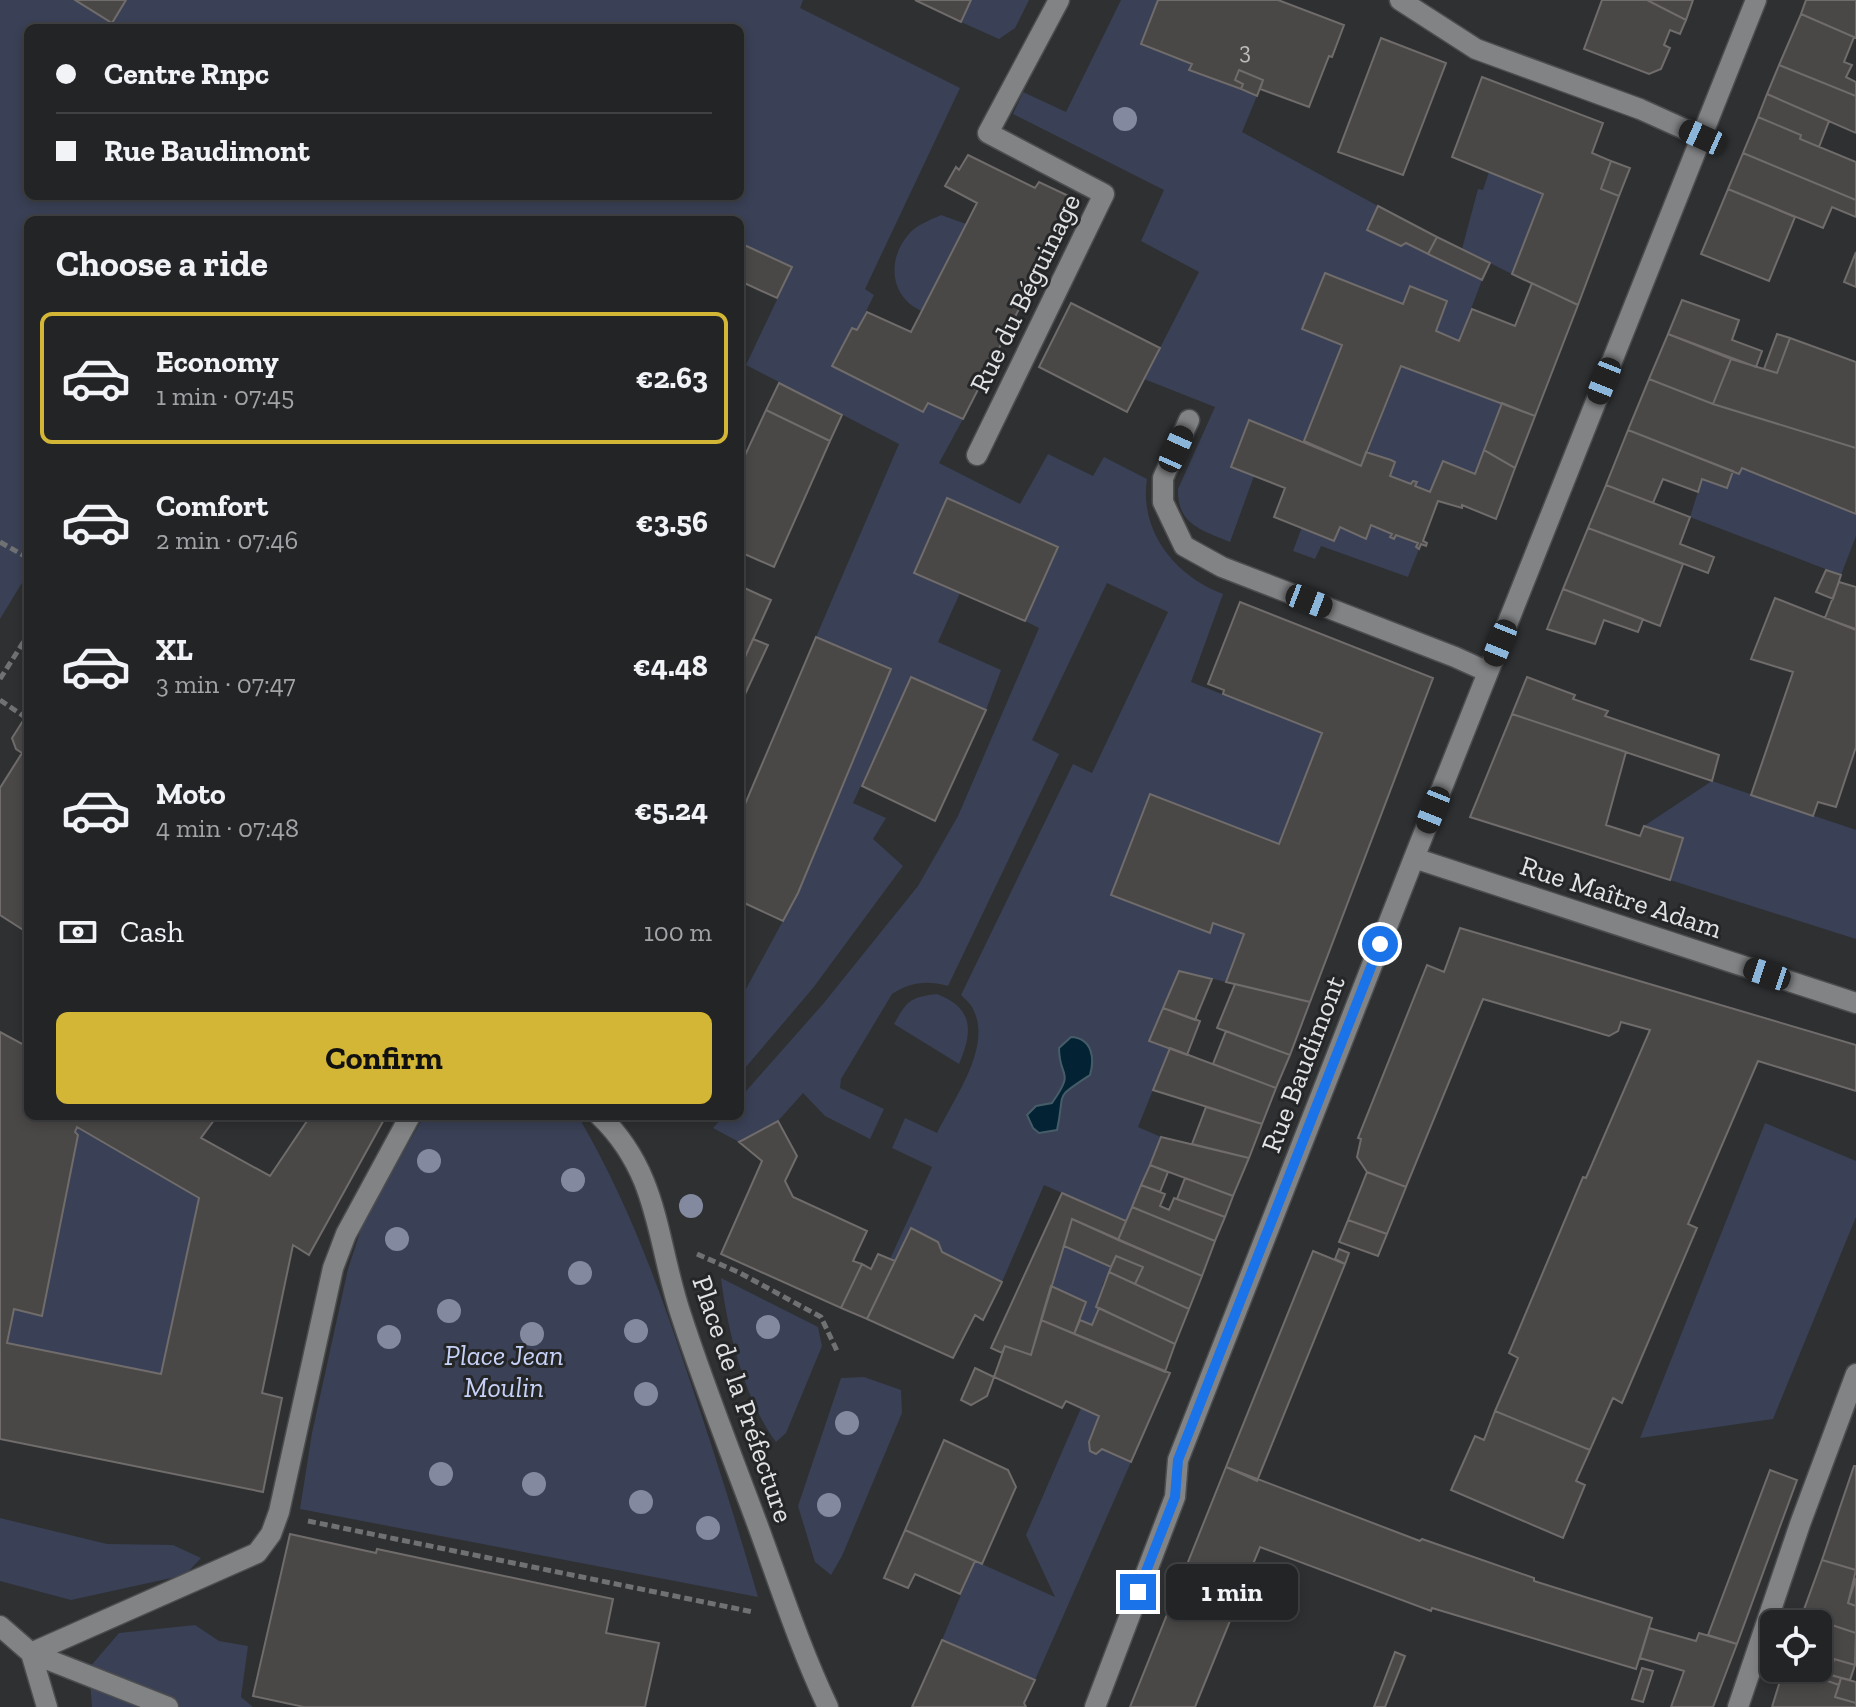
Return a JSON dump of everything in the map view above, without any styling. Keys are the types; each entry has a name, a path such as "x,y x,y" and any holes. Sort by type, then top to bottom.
{"street":[{"name":"Rue du Béguinage","path":"977,455 1104,194 988,133 1059,0"},
{"path":"1400,0 1476,49 1640,109 1702,137"},
{"name":"Rue Baudimont","path":"1095,1707 1175,1497 1178,1460 1756,0"},
{"path":"1189,420 1163,478 1163,502 1184,546 1222,567 1488,672"},
{"name":"Rue Maître Adam","path":"1414,858 1856,1003"},
{"path":"31,1653 257,1553 271,1534 279,1512 333,1268 346,1234 408,1120"},
{"name":"Place de la Préfecture","path":"604,1120 637,1162 652,1198 680,1314 790,1614 828,1707"},
{"path":"1738,1707 1800,1524 1856,1374"},
{"path":"0,1626 31,1653 168,1707"},
{"path":"31,1653 47,1707"}],"path":[{"path":"0,542 24,556"},
{"path":"0,679 24,641"},
{"path":"0,700 24,716"},
{"path":"660,1238 740,1273 821,1317 838,1353"},
{"path":"279,1512 297,1519 764,1615 790,1614"}],"green space":[{"path":"0,0 803,0 800,8 960,88 865,289 874,295 857,330 851,328 833,366 922,412 928,403 963,419 939,463 1020,504 1048,454 1093,476 1104,457 1147,479 1149,516 1164,549 1190,576 1223,594 1191,682 1322,733 1279,844 1150,794 1111,895 1209,933 1213,923 1244,934 1226,982 1179,971 1170,1048 1138,1127 1161,1137 1126,1221 1044,1185 1002,1282 942,1252 938,1242 912,1228 895,1261 890,1259 932,1167 892,1148 905,1118 937,1133 961,1089 975,1056 978,1024 973,1009 961,995 1073,764 1092,773 1168,612 1107,583 1032,740 1059,754 948,986 919,983 892,994 841,1079 840,1088 884,1109 870,1139 825,1116 803,1093 778,1121 739,1142 713,1128 720,1120 744,1120 744,1093 823,1004 918,886 958,816 1039,628 1025,621 1057,547 914,573 960,593 938,642 1001,670 986,710 911,677 853,803 886,818 873,839 903,866 813,988 744,1069 744,993 798,893 890,669 816,637 899,444 746,365 792,268 744,245 744,216 24,216 24,580 0,619"},
{"path":"971,0 1029,0 1015,28 999,39 961,22"},
{"path":"1121,0 1158,0 1141,44 1192,64 1190,70 1257,96 1242,132 1378,206 1368,230 1400,246 1406,243 1482,280 1459,341 1436,331 1447,301 1410,286 1403,304 1325,273 1302,329 1342,345 1304,441 1249,421 1254,476 1230,542 1193,524 1182,511 1179,501 1178,489 1215,407 1144,379 1199,272 1141,241 1164,190 1013,114 1023,92 1066,112"},
{"path":"1489,172 1543,194 1512,274 1462,249 1478,189 1483,190"},
{"path":"941,215 966,224 922,311 912,305 898,288 895,278 897,256 911,231"},
{"path":"1401,366 1502,403 1475,474 1443,461 1430,492 1415,486 1417,482 1411,484 1390,476 1390,461 1368,452"},
{"path":"1742,468 1856,514 1856,536 1841,575 1690,517 1702,479 1727,488 1733,471"},
{"path":"1371,525 1392,534 1390,537 1393,539 1396,535 1418,543 1416,547 1419,549 1408,577 1321,546 1315,559 1293,551 1302,527 1340,527 1366,539"},
{"path":"1712,781 1856,830 1856,939 1670,880 1683,838 1644,826"},
{"path":"937,994 958,1006 967,1022 967,1042 959,1064 894,1024 910,1002"},
{"name":"Place Jean Moulin","path":"422,1120 580,1120 611,1177 651,1271 705,1426 758,1597 300,1509 312,1433 348,1269 363,1223"},
{"path":"1765,1123 1856,1161 1856,1217 1773,1419 1640,1438"},
{"path":"77,1127 199,1198 161,1374 8,1343 14,1309 42,1315 78,1136 75,1132"},
{"path":"1064,1246 1111,1267 1102,1286 1105,1288 1092,1325 1080,1320 1086,1302 1051,1286"},
{"path":"721,1278 818,1327 822,1346 786,1433 776,1442 755,1406 739,1364"},
{"path":"864,1377 901,1390 902,1413 842,1556 831,1575 815,1562 798,1506 841,1378"},
{"path":"1081,1408 1099,1416 1089,1442 1090,1451 1096,1454 1102,1449 1131,1462 1035,1680 942,1640 975,1561 1055,1597 1026,1535"},
{"path":"0,1518 107,1544 173,1545 201,1558 185,1575 71,1600 0,1581"},
{"path":"195,1625 219,1641 248,1646 241,1697 253,1707 92,1707 89,1668 119,1633"}],"shaded area":[{"path":"1071,1037 1088,1045 1092,1062 1090,1075 1065,1093 1057,1130 1039,1133 1027,1115 1036,1106 1052,1103 1059,1092 1065,1079 1059,1048"}],"building":[{"path":"75,0 126,0 112,23"},
{"path":"915,0 971,0 961,22"},
{"path":"1158,0 1278,0 1344,25 1309,107 1260,89 1263,80 1239,70 1235,80 1243,84 1241,89 1189,70 1192,64 1141,44"},
{"path":"1602,0 1647,0 1686,20 1680,34 1670,30 1664,45 1670,48 1661,69 1649,74 1584,49"},
{"path":"1647,0 1693,0 1686,20"},
{"path":"1806,0 1856,0 1856,38 1801,14"},
{"path":"1801,14 1854,37 1844,62 1852,65 1846,77 1856,82 1856,96 1779,65"},
{"path":"1381,38 1446,63 1403,175 1338,152"},
{"path":"1779,65 1856,96 1856,133 1767,94"},
{"path":"1239,70 1263,80 1257,96 1241,89 1243,84 1235,80"},
{"path":"1482,77 1603,123 1592,153 1611,161 1601,189 1619,196 1578,305 1512,274 1543,194 1452,157"},
{"path":"1767,94 1829,121 1819,147 1800,139 1801,135 1758,117"},
{"path":"1758,117 1801,135 1800,139 1856,162 1856,200 1743,153"},
{"path":"1743,153 1856,200 1856,217 1832,207 1823,228 1728,189"},
{"path":"968,155 1035,188 1039,182 1075,199 963,419 928,403 923,412 832,366 852,328 857,330 867,312 911,332 977,203 945,186 956,167 959,170"},
{"path":"1611,161 1630,168 1619,196 1601,189"},
{"path":"1728,189 1795,217 1769,281 1701,254"},
{"path":"1378,206 1437,237 1428,254 1406,243 1401,246 1367,230"},
{"path":"1437,237 1490,263 1482,280 1428,254"},
{"path":"744,245 792,267 777,298 744,283"},
{"path":"1856,252 1856,287 1844,282"},
{"path":"1325,273 1403,304 1410,286 1447,301 1436,331 1459,341 1472,309 1515,326 1532,283 1578,305 1535,416 1401,366 1361,466 1304,441 1342,345 1302,329"},
{"path":"1682,300 1739,320 1732,340 1762,351 1756,367 1668,334"},
{"path":"1071,303 1160,348 1127,412 1039,367"},
{"path":"1668,334 1731,359 1713,404 1649,379"},
{"path":"1777,334 1790,338 1777,373 1764,369"},
{"path":"1790,338 1856,362 1856,448 1713,404 1731,359 1777,373"},
{"path":"1649,379 1713,404 1856,448 1856,514 1742,468 1739,474 1628,430"},
{"path":"779,383 842,415 830,441 766,410"},
{"path":"1502,403 1535,416 1515,468 1484,450"},
{"path":"766,410 830,441 774,567 744,554 744,457"},
{"path":"1249,420 1361,466 1366,452 1391,460 1395,462 1390,476 1411,484 1417,482 1415,486 1430,492 1443,461 1475,474 1484,450 1515,468 1496,519 1462,505 1462,508 1438,501 1423,541 1427,543 1426,546 1421,544 1419,549 1416,547 1418,543 1396,535 1394,539 1390,537 1392,534 1371,525 1366,539 1340,527 1334,541 1274,517 1285,488 1231,467"},
{"path":"1628,430 1733,471 1727,488 1702,479 1698,492 1663,479 1653,503 1606,485"},
{"path":"1606,485 1690,517 1680,544 1714,557 1708,573 1588,528"},
{"path":"947,498 1058,547 1025,621 914,573"},
{"path":"1588,528 1683,564 1660,626 1563,589"},
{"path":"1826,570 1841,575 1833,599 1816,592"},
{"path":"1839,582 1856,587 1856,629 1825,618"},
{"path":"744,588 771,600 744,659"},
{"path":"1563,589 1643,619 1638,632 1604,620 1595,644 1547,629"},
{"path":"1775,598 1856,630 1856,747 1836,807 1818,802 1813,816 1751,795 1793,672 1751,659"},
{"path":"1240,602 1433,678 1310,1002 1226,982 1244,934 1213,923 1210,933 1111,895 1150,794 1279,844 1322,733 1223,694 1224,690 1208,684"},
{"path":"816,637 891,669 798,893 783,921 744,903 744,807"},
{"path":"753,639 768,645 744,696 744,659"},
{"path":"911,677 986,710 935,821 862,786"},
{"path":"1527,677 1575,695 1573,699 1608,711 1605,716 1719,755 1712,781 1512,714"},
{"path":"1512,714 1626,752 1606,825 1640,836 1644,826 1683,838 1670,880 1470,817"},
{"path":"24,719 24,930 0,915 0,788 22,753 16,749 12,738"},
{"path":"1460,928 1856,1045 1856,1091 1758,1061 1688,1224 1697,1228 1622,1403 1613,1398 1590,1450 1495,1411 1518,1358 1509,1353 1583,1177 1586,1178 1650,1030 1621,1022 1618,1031 1609,1036 1483,999 1406,1187 1367,1172 1357,1157 1361,1139 1358,1138 1427,965 1444,972"},
{"path":"1179,971 1212,979 1195,1020 1163,1008"},
{"path":"1235,984 1310,1002 1290,1055 1217,1028"},
{"path":"1163,1008 1200,1021 1187,1055 1149,1041"},
{"path":"1226,1031 1290,1055 1276,1088 1213,1064"},
{"path":"0,1032 24,1045 24,1120 214,1120 201,1138 270,1176 308,1120 384,1120 309,1255 293,1245 262,1393 282,1398 263,1492 0,1439","holes":["77,1127 199,1198 161,1374 7,1343 14,1309 42,1316 78,1135 75,1132"]},
{"path":"1170,1048 1276,1088 1262,1124 1153,1090"},
{"path":"1206,1107 1262,1124 1249,1158 1192,1144"},
{"path":"778,1121 797,1156 785,1181 793,1197 867,1231 853,1261 862,1264 841,1308 721,1254 762,1161 739,1142"},
{"path":"1161,1137 1249,1158 1233,1196 1150,1165"},
{"path":"1150,1165 1168,1172 1160,1192 1141,1185"},
{"path":"1367,1172 1406,1187 1387,1234 1348,1220"},
{"path":"1185,1178 1233,1196 1225,1217 1177,1199"},
{"path":"1141,1185 1165,1194 1160,1206 1169,1210 1174,1198 1225,1217 1215,1241 1132,1207"},
{"path":"1062,1193 1126,1221 1118,1240 1072,1219 1031,1355 1005,1346 1002,1353 991,1348"},
{"path":"1132,1207 1215,1241 1202,1276 1118,1240"},
{"path":"1072,1219 1202,1276 1189,1309 1135,1284 1143,1267 1116,1256 1111,1267 1064,1246"},
{"path":"1348,1220 1387,1234 1378,1256 1339,1242"},
{"path":"911,1228 938,1242 942,1252 1002,1282 983,1320 975,1315 953,1358 867,1319"},
{"path":"1339,1249 1349,1253 1345,1264 1335,1259"},
{"path":"1313,1251 1345,1264 1257,1481 1226,1467"},
{"path":"878,1254 895,1261 867,1319 841,1308 862,1264 871,1269"},
{"path":"1116,1256 1143,1267 1135,1284 1109,1272"},
{"path":"1109,1272 1189,1309 1175,1344 1096,1307"},
{"path":"1051,1286 1086,1302 1074,1334 1041,1320"},
{"path":"1099,1308 1175,1344 1165,1372 1074,1334 1080,1320 1092,1325"},
{"path":"1041,1320 1170,1373 1131,1462 1102,1449 1096,1454 1090,1451 1089,1442 1099,1416 1066,1401 1062,1408 994,1377 1005,1346 1031,1355"},
{"path":"975,1368 994,1377 987,1396 971,1405 961,1400"},
{"path":"1495,1411 1590,1450 1576,1481 1585,1485 1563,1538 1451,1490 1475,1436 1484,1440"},
{"path":"944,1440 1008,1470 1016,1487 982,1564 905,1530"},
{"path":"1856,1466 1856,1570 1822,1560"},
{"path":"1226,1467 1420,1541 1422,1539 1534,1578 1534,1581 1652,1618 1636,1669 1432,1608 1431,1611 1260,1547 1195,1707 1130,1707"},
{"path":"1770,1470 1797,1480 1737,1644 1708,1635"},
{"path":"905,1530 975,1561 960,1594 915,1574 908,1588 884,1578"},
{"path":"290,1534 376,1553 377,1549 613,1599 606,1633 659,1643 645,1707 304,1707 253,1696"},
{"path":"1822,1560 1856,1570 1848,1603 1856,1606 1856,1633 1832,1625 1832,1610 1804,1610"},
{"path":"1856,1578 1856,1606 1848,1603"},
{"path":"1832,1625 1856,1633 1855,1665 1834,1659 1832,1667"},
{"path":"1649,1628 1696,1641 1699,1633 1737,1644 1713,1707 1671,1707 1684,1671 1640,1658"},
{"path":"942,1640 1035,1680 1024,1703 1026,1707 912,1707"},
{"path":"1395,1652 1405,1656 1385,1707 1374,1707"},
{"path":"1834,1659 1855,1665 1850,1680 1832,1676"},
{"path":"1642,1668 1653,1671 1643,1702 1632,1699"},
{"path":"1832,1675 1841,1678 1839,1685 1830,1682"},
{"path":"1841,1678 1856,1682 1856,1703 1835,1697"},
{"path":"1780,1682 1830,1682 1839,1685 1835,1697 1856,1703 1856,1707 1772,1707"}],"route":[{"path":"1138,1592 1175,1497 1178,1460 1380,944"}]}
